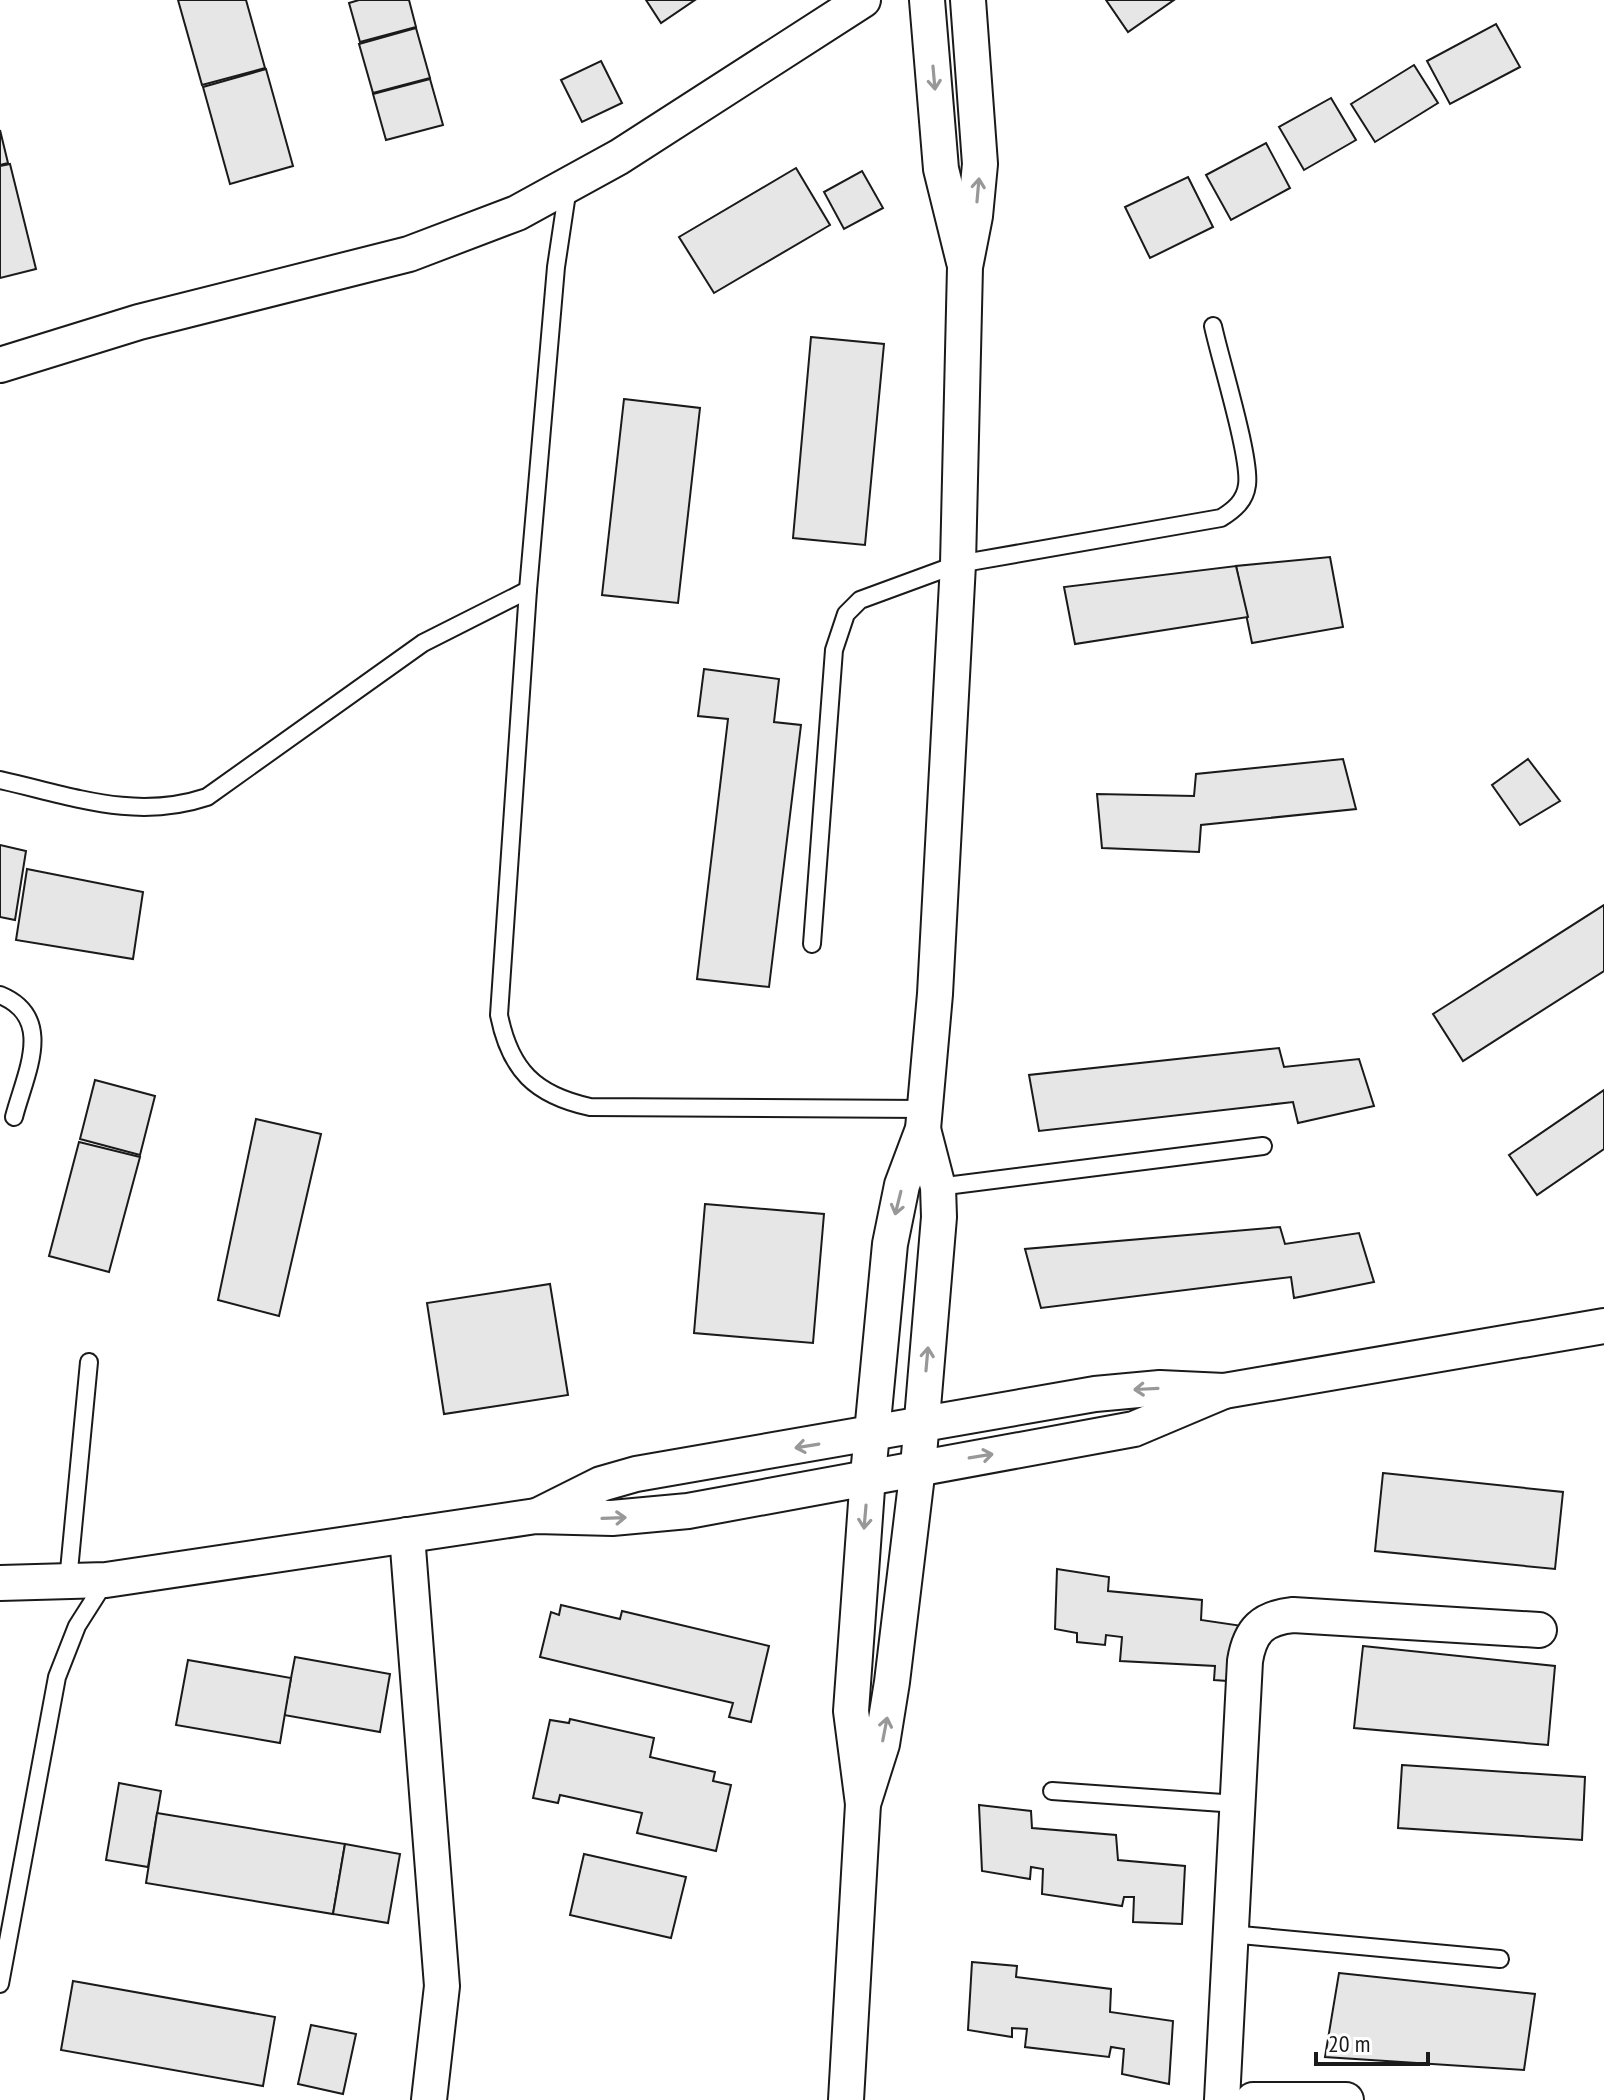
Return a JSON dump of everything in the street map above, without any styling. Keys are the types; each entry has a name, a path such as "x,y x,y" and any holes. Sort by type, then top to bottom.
{"street":[{"path":"0,365 139,322 409,254 477,230 568,187 863,0"},
{"path":"927,0 941,169 965,267"},
{"path":"863,1804 854,1758 851,1711 868,1475 895,1214 924,1119 935,994 958,564 965,267 975,216 980,164 968,0"},
{"path":"846,2100 863,1804 888,1713 918,1467 938,1187 924,1119"},
{"path":"536,1516 601,1484 636,1474 1128,1390 1224,1391 1604,1326"},
{"path":"0,1583 106,1580 536,1516 650,1516 1134,1429 1224,1391"},
{"path":"407,1535 437,1882 442,1986 429,2100"},
{"path":"1222,2100 1245,1661 1248,1642 1258,1626 1275,1617 1293,1615 1539,1630"},
{"path":"1253,2100 1346,2100"}],"lane":[{"path":"568,187 556,267 528,590 499,1015 504,1042 518,1067 538,1087 563,1101 590,1107 924,1119"},
{"path":"812,944 838,631 846,614 860,600 958,564 1221,518 1234,510 1243,499 1247,470 1213,326"},
{"path":"0,780 151,810 180,806 207,797 423,643 528,590"},
{"path":"0,995 15,1001 27,1012 33,1027 33,1043 14,1117"},
{"path":"938,1187 1263,1146"},
{"path":"68,1581 89,1362"},
{"path":"0,1984 57,1677 77,1626 106,1580"},
{"path":"1052,1791 1237,1804"},
{"path":"1230,1934 1500,1959"}],"building":[{"path":"178,0 246,0 265,68 202,85"},
{"path":"359,0 409,0 416,27 360,42 349,3"},
{"path":"646,0 695,0 661,23"},
{"path":"1106,0 1174,0 1128,32"},
{"path":"1496,24 1520,67 1450,104 1427,61"},
{"path":"416,28 430,78 373,93 359,44"},
{"path":"601,61 622,103 582,122 561,80"},
{"path":"1414,65 1438,103 1375,142 1351,104"},
{"path":"266,69 293,166 230,184 203,87"},
{"path":"430,79 443,125 386,140 373,94"},
{"path":"1331,98 1356,140 1304,170 1279,127"},
{"path":"0,130 8,163 0,165"},
{"path":"1266,143 1290,188 1231,220 1206,175"},
{"path":"10,164 36,269 0,278 0,166"},
{"path":"796,168 830,225 714,293 679,237"},
{"path":"862,171 883,208 844,229 824,192"},
{"path":"1188,177 1213,227 1150,258 1125,207"},
{"path":"811,337 884,344 865,545 793,538"},
{"path":"624,399 700,408 678,603 602,595"},
{"path":"1330,557 1343,627 1252,643 1236,566"},
{"path":"1236,566 1248,617 1075,644 1064,587"},
{"path":"704,669 779,679 774,722 801,725 769,987 697,979 728,719 698,716"},
{"path":"1343,759 1356,809 1201,825 1199,852 1102,848 1097,794 1194,796 1196,774"},
{"path":"1528,759 1560,801 1520,825 1492,785"},
{"path":"0,845 26,851 15,920 0,917"},
{"path":"27,869 143,892 133,959 16,940"},
{"path":"1604,905 1604,971 1463,1061 1433,1014"},
{"path":"1279,1048 1284,1067 1359,1059 1374,1106 1298,1123 1293,1102 1039,1131 1029,1075"},
{"path":"95,1080 155,1096 140,1155 80,1139"},
{"path":"1604,1090 1604,1149 1537,1195 1509,1155"},
{"path":"256,1119 321,1134 279,1316 218,1300"},
{"path":"79,1142 140,1157 109,1272 49,1256"},
{"path":"705,1204 824,1214 813,1343 694,1333"},
{"path":"1280,1227 1285,1244 1359,1233 1374,1282 1294,1298 1291,1277 1041,1308 1025,1249"},
{"path":"550,1284 568,1395 444,1414 427,1303"},
{"path":"1383,1473 1563,1492 1555,1569 1375,1551"},
{"path":"1057,1569 1109,1577 1108,1591 1202,1600 1201,1620 1256,1628 1256,1683 1214,1680 1215,1666 1120,1661 1122,1637 1106,1635 1105,1645 1077,1642 1077,1633 1055,1629"},
{"path":"561,1605 620,1619 622,1611 769,1646 751,1722 729,1717 733,1703 540,1657 551,1612 559,1615"},
{"path":"1363,1646 1555,1666 1548,1745 1354,1728"},
{"path":"295,1657 390,1674 380,1732 284,1715"},
{"path":"188,1660 291,1678 280,1743 176,1725"},
{"path":"570,1719 654,1738 650,1757 715,1772 713,1781 731,1785 716,1851 637,1833 642,1813 560,1795 558,1803 533,1798 550,1720 569,1723"},
{"path":"1402,1765 1585,1777 1582,1840 1398,1828"},
{"path":"119,1783 161,1791 148,1867 106,1860"},
{"path":"979,1805 1031,1811 1032,1828 1116,1835 1118,1860 1185,1866 1182,1924 1133,1922 1134,1897 1124,1897 1122,1906 1042,1894 1043,1869 1031,1867 1030,1879 982,1871"},
{"path":"157,1813 345,1844 333,1914 146,1883"},
{"path":"345,1844 400,1854 388,1923 333,1914"},
{"path":"584,1854 686,1877 671,1938 570,1915"},
{"path":"972,1962 1017,1966 1016,1977 1111,1989 1110,2012 1173,2021 1169,2084 1122,2074 1124,2049 1111,2047 1109,2057 1025,2047 1027,2029 1012,2028 1012,2037 968,2030"},
{"path":"1339,1973 1535,1994 1524,2070 1325,2057"},
{"path":"73,1981 275,2017 263,2086 61,2050"},
{"path":"311,2025 356,2034 343,2094 298,2084"}]}
